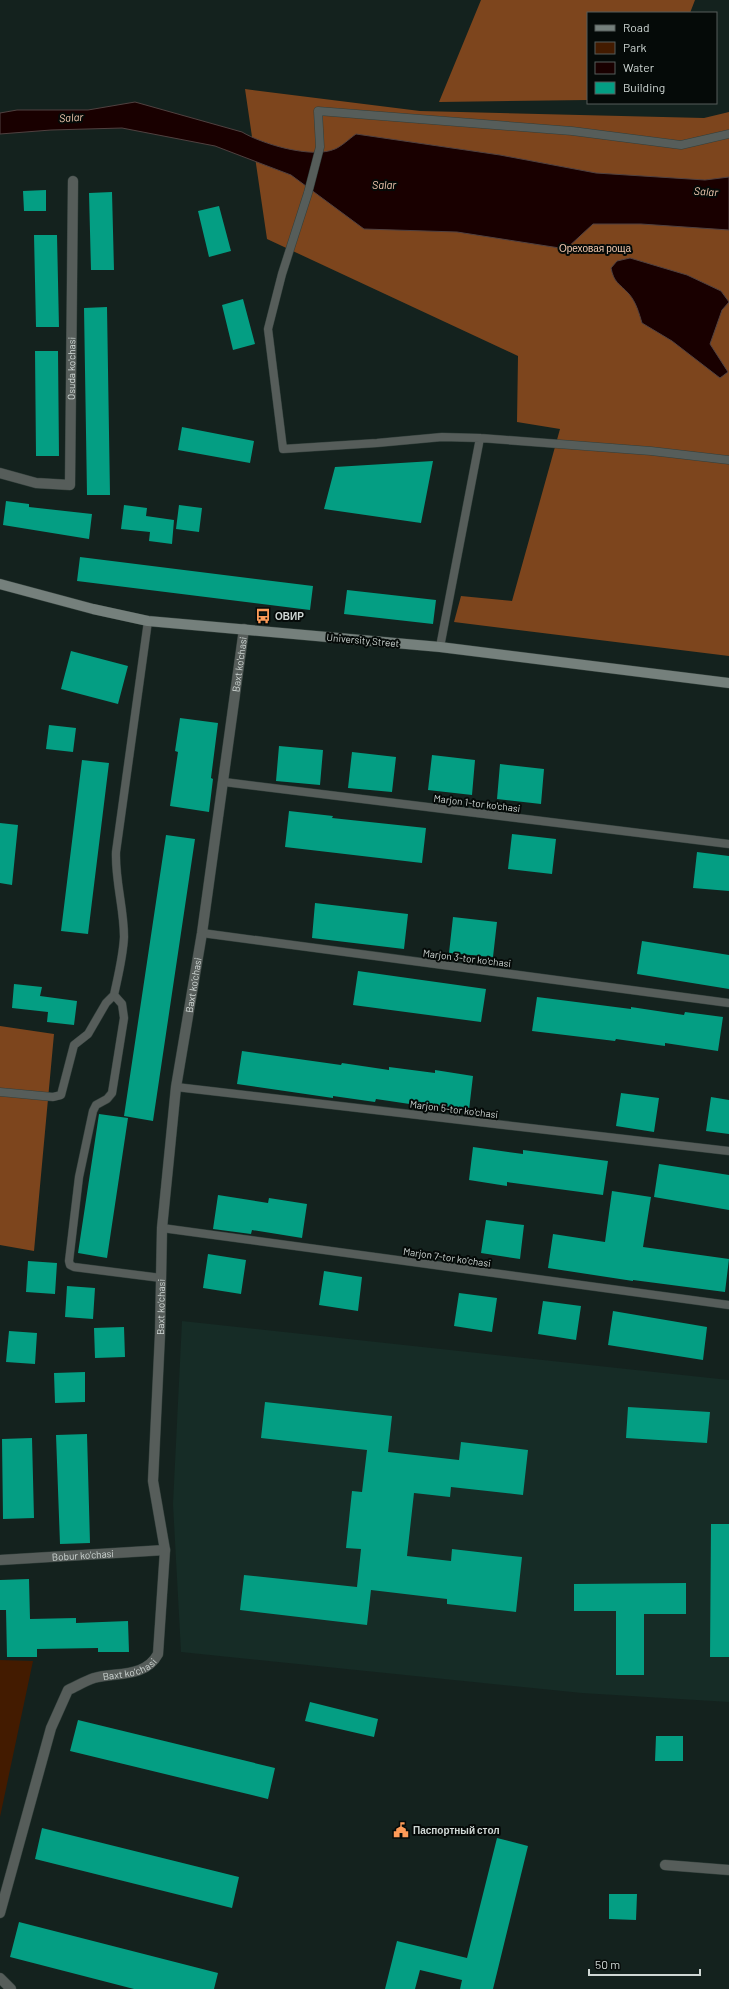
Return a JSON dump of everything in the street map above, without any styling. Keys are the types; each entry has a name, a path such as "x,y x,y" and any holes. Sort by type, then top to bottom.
{"main road":[{"name":"University Street","path":"0,584 93,609 148,621 440,647 729,683"}],"street":[{"name":"Osuda ko'chasi","path":"0,473 36,483 70,485 73,181"},
{"name":"Baxt ko'chasi","path":"0,1913 51,1728 68,1690 93,1678 139,1671 150,1665 158,1654 165,1550 153,1481 162,1228 176,1087 202,933 244,629"},
{"name":"Bobur ko'chasi","path":"0,1560 165,1550"},
{"path":"666,1865 729,1870"},
{"path":"0,1978 12,1989"}],"lane":[{"path":"729,134 681,145 572,131 318,111 320,147 308,193 282,274 268,329 283,449 442,437 480,438 651,451 729,460"},
{"path":"440,647 480,438"},
{"path":"0,1092 53,1097 60,1095 74,1045 88,1034 106,1003 114,995 121,963 124,937 115,868 116,852 148,621"},
{"name":"Marjon 1-tor ko'chasi","path":"224,782 729,844"},
{"name":"Marjon 3-tor ko'chasi","path":"202,933 729,1003"},
{"path":"114,995 122,1004 124,1018 112,1093 107,1099 96,1105 94,1111 79,1177 69,1261 70,1265 74,1267 161,1278"},
{"name":"Marjon 5-tor ko'chasi","path":"176,1087 729,1151"},
{"name":"Marjon 7-tor ko'chasi","path":"162,1228 729,1305"}],"shaded area":[{"path":"182,1321 729,1380 729,1702 582,1693 181,1652 173,1504"}],"green space":[{"path":"481,0 695,0 690,12 587,12 587,100 439,102"},
{"name":"Ореховая роща","path":"245,89 420,111 704,118 729,112 729,656 454,622 461,596 512,601 560,429 517,422 518,356 267,239"},
{"path":"0,1026 54,1034 34,1251 0,1245"},
{"path":"0,1660 33,1661 0,1817"}],"water":[{"name":"Salar","path":"135,102 242,132 251,137 287,149 301,151 325,152 335,149 356,134 500,155 596,173 705,180 729,177 729,230 641,224 593,224 566,249 457,232 364,229 291,175 215,146 122,128 51,130 0,134 0,113 17,110 88,110"},
{"path":"630,258 687,275 721,291 729,302 722,310 710,344 728,372 720,378 672,341 642,323 634,300 615,280 611,268 617,261"}],"building":[{"path":"46,190 46,211 24,211 23,191"},
{"path":"112,192 114,270 91,270 89,193"},
{"path":"219,206 231,251 209,257 198,211"},
{"path":"34,235 57,235 59,327 36,327"},
{"path":"243,299 255,344 233,350 222,305"},
{"path":"107,307 110,495 87,495 84,308"},
{"path":"35,351 58,351 59,456 36,456"},
{"path":"182,427 254,441 250,463 178,450"},
{"path":"433,461 421,523 324,509 335,467"},
{"path":"6,501 29,504 29,507 92,514 89,539 3,525"},
{"path":"124,505 147,508 146,516 174,520 172,544 149,541 150,532 121,529"},
{"path":"179,505 202,508 199,532 176,529"},
{"path":"80,557 313,586 310,610 77,581"},
{"path":"347,590 436,600 433,624 344,614"},
{"path":"71,651 128,666 118,704 61,689"},
{"path":"180,718 218,723 211,778 213,779 209,812 170,806 178,752 175,751"},
{"path":"49,725 76,728 73,752 46,749"},
{"path":"279,746 323,750 320,785 276,781"},
{"path":"352,752 396,757 392,792 348,788"},
{"path":"432,755 475,760 472,795 428,790"},
{"path":"82,760 109,763 88,934 61,931"},
{"path":"500,764 544,769 541,804 497,799"},
{"path":"289,811 333,816 332,818 426,828 422,863 285,847"},
{"path":"0,823 18,825 12,885 0,883"},
{"path":"512,834 556,839 552,874 508,869"},
{"path":"166,835 195,839 153,1121 124,1116"},
{"path":"697,852 729,856 729,891 693,888"},
{"path":"315,903 408,914 404,949 312,938"},
{"path":"453,917 497,922 493,957 449,953"},
{"path":"642,941 729,955 729,989 637,974"},
{"path":"358,971 486,989 481,1022 353,1005"},
{"path":"14,984 42,987 40,996 77,1001 74,1025 47,1022 48,1012 12,1008"},
{"path":"537,997 631,1009 631,1007 684,1015 685,1012 723,1017 718,1051 665,1043 665,1046 616,1039 615,1041 532,1031"},
{"path":"242,1051 341,1065 342,1063 389,1070 389,1067 435,1073 435,1070 473,1076 469,1110 423,1103 423,1106 376,1099 375,1102 333,1096 333,1098 237,1084"},
{"path":"621,1093 659,1098 654,1132 616,1126"},
{"path":"711,1097 729,1100 729,1134 706,1131"},
{"path":"99,1114 128,1118 107,1258 78,1253"},
{"path":"473,1147 523,1154 523,1150 608,1161 603,1195 507,1182 507,1186 469,1180"},
{"path":"659,1164 729,1175 729,1210 654,1197"},
{"path":"612,1191 651,1197 643,1247 729,1259 725,1292 633,1281 548,1268 553,1234 605,1242"},
{"path":"218,1195 268,1203 269,1198 307,1204 302,1238 252,1230 251,1234 213,1229"},
{"path":"486,1220 524,1225 520,1259 481,1253"},
{"path":"208,1254 246,1260 241,1294 203,1288"},
{"path":"28,1261 57,1263 55,1294 26,1292"},
{"path":"324,1271 362,1277 358,1311 319,1305"},
{"path":"67,1286 95,1288 93,1319 65,1317"},
{"path":"459,1293 497,1298 492,1332 454,1326"},
{"path":"543,1301 581,1306 576,1340 538,1334"},
{"path":"613,1311 707,1327 703,1360 608,1345"},
{"path":"124,1327 125,1357 95,1358 94,1328"},
{"path":"9,1331 37,1333 35,1364 6,1362"},
{"path":"85,1372 85,1402 55,1403 54,1373"},
{"path":"265,1402 392,1416 388,1452 459,1460 461,1442 528,1450 523,1495 451,1487 450,1497 414,1493 407,1556 451,1561 452,1549 522,1557 516,1612 447,1604 447,1599 371,1590 367,1625 240,1610 244,1575 357,1587 361,1549 346,1548 352,1491 362,1492 367,1450 261,1438"},
{"path":"628,1407 710,1412 707,1443 626,1438"},
{"path":"87,1434 90,1543 60,1544 56,1435"},
{"path":"32,1438 34,1518 3,1519 2,1439"},
{"path":"711,1524 729,1524 729,1657 710,1657"},
{"path":"29,1579 30,1619 76,1618 76,1623 128,1621 129,1652 98,1652 98,1648 37,1649 37,1657 7,1657 6,1610 0,1610 0,1580"},
{"path":"686,1583 686,1614 644,1614 644,1675 616,1675 616,1611 574,1611 574,1584"},
{"path":"310,1702 378,1719 374,1737 305,1721"},
{"path":"78,1720 275,1768 268,1799 70,1751"},
{"path":"656,1736 683,1736 683,1761 655,1761"},
{"path":"42,1828 239,1877 232,1908 35,1859"},
{"path":"497,1838 528,1846 493,1989 460,1989 462,1980 420,1970 415,1989 385,1989 397,1941 467,1958"},
{"path":"609,1894 637,1894 636,1920 609,1919"},
{"path":"19,1922 218,1973 214,1989 134,1989 10,1957"}],"place":[{"name":"ОВИР","path":"263,616"},
{"name":"Паспортный стол","path":"401,1830"}]}
